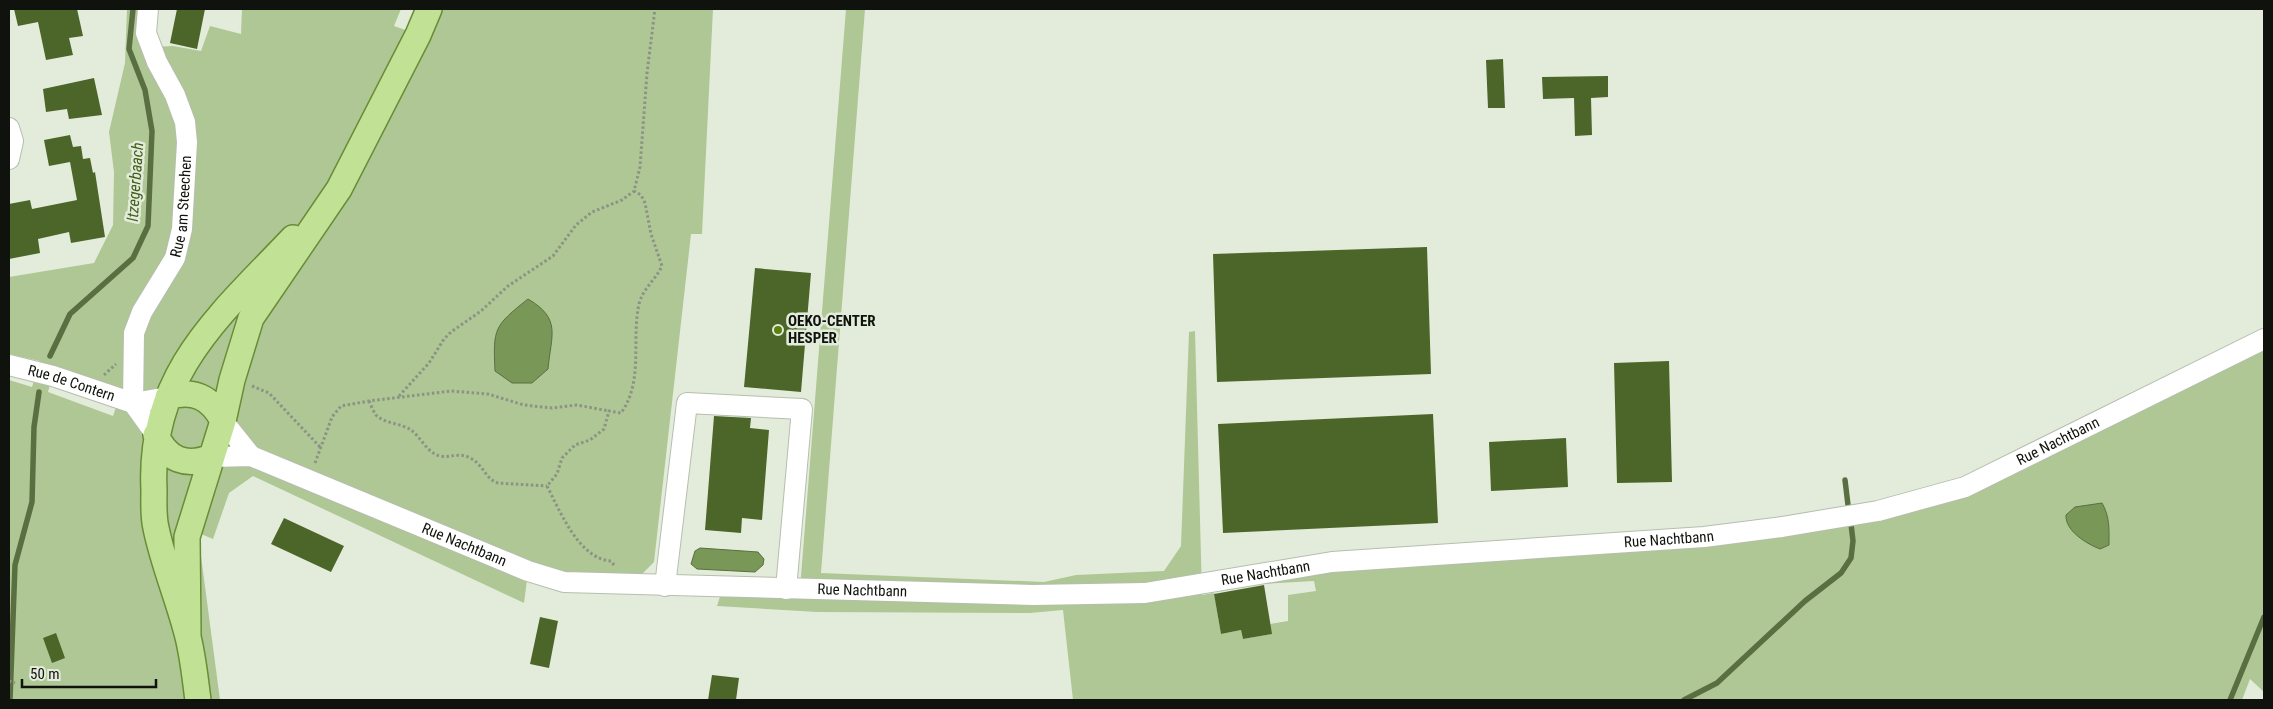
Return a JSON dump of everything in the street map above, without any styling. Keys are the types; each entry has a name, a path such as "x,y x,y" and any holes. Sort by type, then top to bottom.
{"main road":[{"path":"188,635 187,537 223,421 232,380 251,318 339,189 418,35 429,9"},
{"path":"198,700 188,635 156,527 153,474 156,435 168,396 182,365 215,318 339,189"},
{"path":"168,396 181,393 201,396 217,408 223,421"},
{"path":"156,435 162,448 172,457 184,462 198,462 211,457"}],"street":[{"name":"Rue am Steechen","path":"132,403 134,333 142,312 175,258 182,229 186,142 185,122 157,62 146,33 148,9"},
{"path":"9,128 13,141 9,159"},
{"name":"Rue Nachtbann","path":"211,457 252,456 528,571 564,582 616,585 1033,595 1145,593 1332,562 1704,537 1878,511 1965,487 2264,339"},
{"name":"Rue de Contern","path":"9,365 53,376 132,403 168,396"},
{"name":"Rue de Contern","path":"132,403 156,435"},
{"path":"665,586 687,403 802,409 786,589"},
{"name":"Rue Nachtbann","path":"223,421 252,456"}],"path":[{"path":"398,397 429,364 451,332 481,310 508,286 553,256 576,225 592,212 622,200 634,191 640,167 647,73 655,9"},
{"path":"249,385 269,393 320,448 332,417 341,406 398,397 451,391 488,394 533,406 552,408 577,405 621,413 629,402 636,368 639,305 645,287 657,278 662,266 651,234 645,203 641,195 634,191"},
{"path":"369,401 376,415 392,424 410,430 433,453 441,456 459,454 470,458 479,464 491,481 547,486"},
{"path":"547,486 557,474 562,458 575,445 590,440 604,430 609,411"},
{"path":"547,486 570,530 592,555 601,560 611,561 616,568 616,585"},
{"path":"9,681 15,683"}],"shaded area":[{"path":"127,9 148,9 152,47 173,46 201,51 210,26 241,34 242,9 401,9 394,26 426,37 437,9 713,9 702,234 691,234 654,562 642,574 641,585 528,572 524,603 253,476 229,493 213,539 201,534 199,541 220,700 9,700 9,380 32,387 40,361 9,354 9,277 94,263 113,225 114,172 109,132 125,63","holes":["55,366 96,382 119,398 113,416 48,392"]},
{"path":"846,9 865,9 821,573 1044,582 1076,575 1164,571 1181,546 1189,332 1195,331 1202,595 1214,593 1221,634 1241,630 1243,639 1271,634 1270,624 1288,621 1288,595 1316,591 1314,581 1263,584 1262,573 1704,537 1965,487 2264,339 2264,692 2250,679 2242,700 1073,700 1063,610 1030,613 817,612 717,606 723,587 800,589"},
{"path":"528,299 539,306 550,321 552,337 548,369 532,383 512,383 495,371 496,336 502,322"},
{"path":"2102,503 2108,518 2109,545 2100,549 2083,540 2073,531 2069,526 2066,515 2075,507"},
{"path":"700,548 758,552 764,559 763,565 755,572 697,569 691,564 695,551"}],"building":[{"path":"14,9 77,9 83,36 69,38 73,55 46,60 38,22 18,26"},
{"path":"177,9 205,9 197,49 170,43"},
{"path":"1503,59 1505,108 1488,108 1486,60"},
{"path":"1608,76 1608,97 1591,98 1592,135 1575,136 1574,98 1543,99 1542,77"},
{"path":"94,78 102,115 69,119 67,109 46,112 43,89"},
{"path":"70,135 73,147 81,146 83,159 90,158 93,173 95,172 105,237 71,243 69,232 38,239 40,253 9,259 9,204 30,200 32,209 77,200 70,162 49,166 44,140"},
{"path":"1427,247 1431,374 1217,382 1213,254"},
{"name":"OEKO-CENTER HESPER","path":"755,268 811,273 801,392 744,387"},
{"path":"1669,361 1672,482 1617,483 1614,363"},
{"path":"1433,414 1438,523 1223,533 1218,424"},
{"path":"714,416 751,418 750,428 769,430 762,520 742,518 741,533 705,530"},
{"path":"1566,438 1568,487 1491,491 1489,442"},
{"path":"284,518 344,546 331,572 271,544"},
{"path":"1264,585 1272,634 1243,639 1241,630 1221,634 1214,594"},
{"path":"540,617 558,621 549,668 530,664"},
{"path":"56,633 65,658 52,663 43,638"},
{"path":"712,675 739,678 736,700 708,700"}],"waterway":[{"name":"Itzegerbaach","path":"50,356 70,314 133,258 148,226 152,131 145,90 129,49 133,9"},
{"name":"Itzegerbaach","path":"10,700 15,565 32,502 34,427 39,392"},
{"path":"1845,480 1848,505"},
{"path":"1684,700 1717,683 1805,601 1841,573 1851,558 1853,541 1851,524"},
{"path":"2230,700 2264,617"}],"place":[{"name":"OEKO-CENTER HESPER","path":"778,330"}]}
